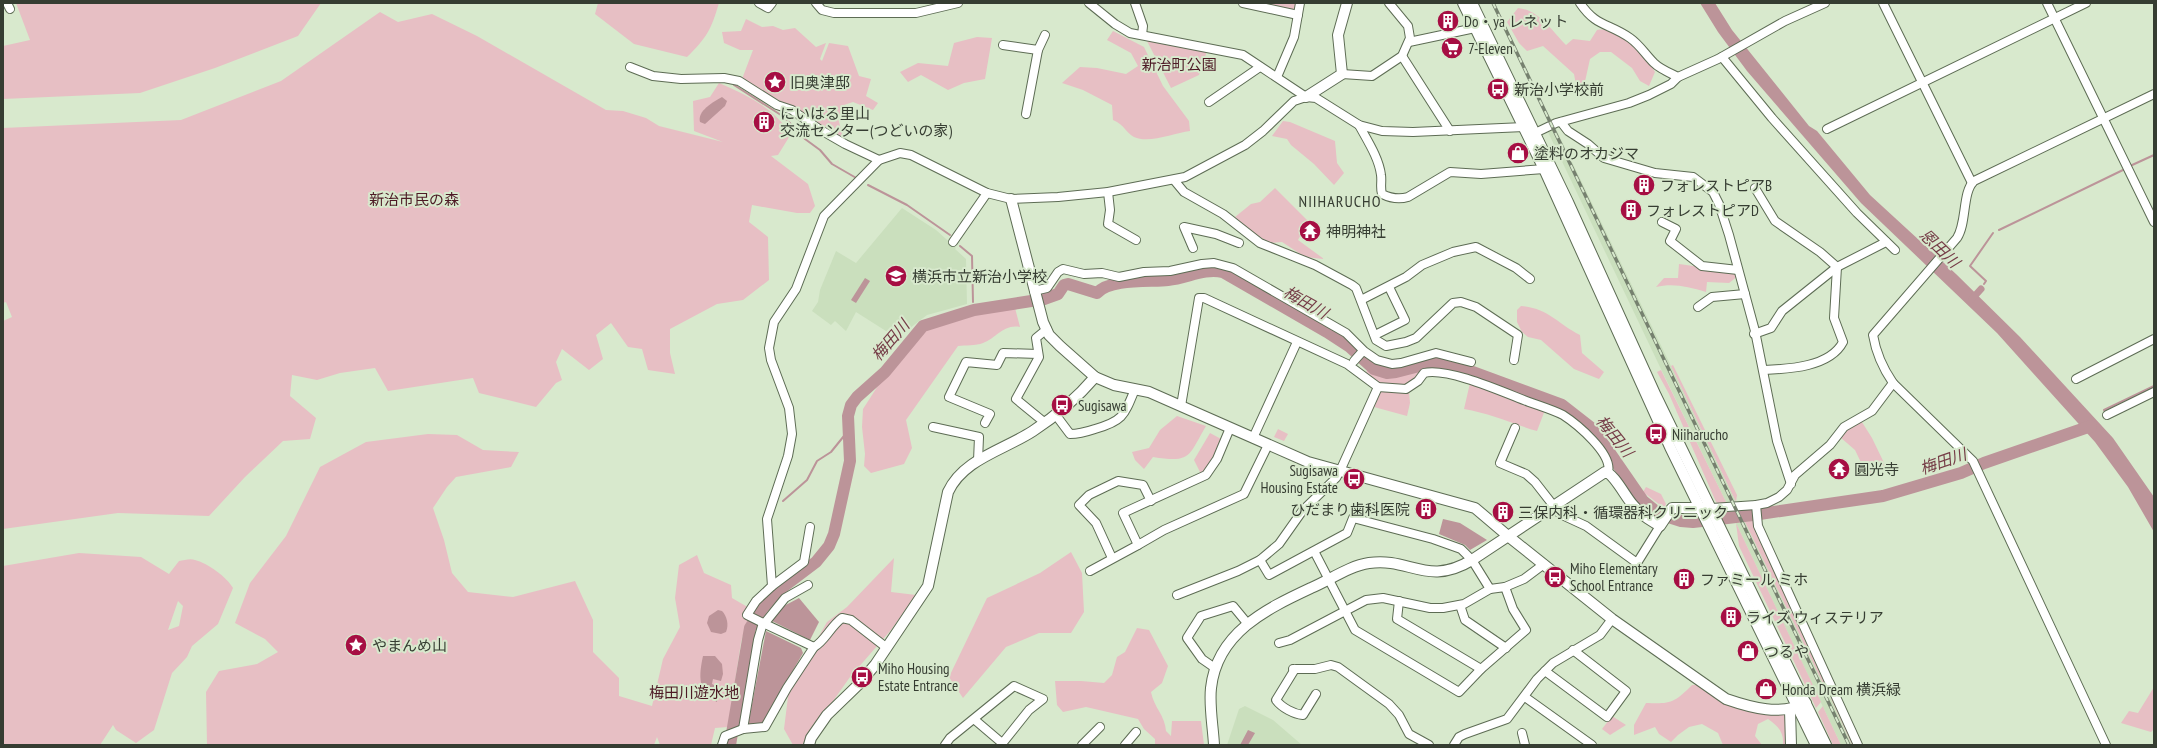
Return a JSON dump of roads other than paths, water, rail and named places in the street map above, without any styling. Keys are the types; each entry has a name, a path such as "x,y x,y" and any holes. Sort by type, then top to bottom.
{"street":[{"path":"758,3 768,8 772,3"},
{"path":"816,3 822,10 834,13 916,13 958,3"},
{"path":"1089,3 1115,24 1130,33 1236,53 1277,77 1306,97 1316,98 1359,124 1382,131 1450,131 1524,127"},
{"path":"1135,3 1144,26 1142,35"},
{"path":"1245,3 1298,15"},
{"path":"1277,77 1292,44 1300,3"},
{"path":"1342,74 1338,35 1347,3"},
{"path":"772,586 767,519 788,456 792,423 789,408 771,360 769,348 770,336 774,322 796,290 824,216 879,160 900,153 911,155 987,193 1011,199 1058,197 1108,192 1174,180 1195,173 1245,145 1263,131 1294,101 1306,97 1342,74 1372,76 1402,56 1409,42 1408,26 1389,3"},
{"path":"1462,3 1544,169 1659,424 1816,745"},
{"path":"1472,3 1535,133 1656,396 1714,511 1798,707 1826,745"},
{"path":"1580,3 1588,15 1596,22 1630,38 1644,49 1654,64 1678,77"},
{"path":"1535,133 1561,122 1643,98 1672,84 1678,77 1723,56 1785,21 1825,3"},
{"path":"1883,3 1972,183 1959,235 1874,335 1878,357 1884,370 1893,382 1973,461 2106,745"},
{"path":"2047,3 2154,222"},
{"path":"1827,129 2086,3"},
{"path":"1409,42 1475,28"},
{"path":"1026,114 1038,50 1046,35"},
{"path":"1003,45 1038,50"},
{"path":"1402,56 1450,131"},
{"path":"1723,56 1772,118 1857,214 1895,250"},
{"path":"630,67 653,76 681,79 724,78 739,81 777,105 792,110 819,129 845,144 879,160"},
{"path":"1209,102 1260,67"},
{"path":"1972,183 2154,94"},
{"path":"1561,122 1568,131 1588,144 1604,158 1613,162 1655,173 1693,177 1713,192 1719,204 1745,294 1764,370 1777,441 1792,484"},
{"path":"1359,124 1378,165 1381,176 1380,187 1382,194 1388,197 1408,197 1450,172 1481,174 1544,169"},
{"path":"1174,180 1184,192 1223,214 1260,243 1316,265 1356,288 1376,340 1386,346 1406,342 1416,338 1453,303 1461,302 1476,307 1518,335 1514,360"},
{"path":"1755,188 1775,222 1820,252 1837,267"},
{"path":"1108,192 1110,210 1108,224 1136,240"},
{"path":"953,242 987,193"},
{"path":"1011,199 1035,292 1047,329 1060,346 1095,377 1114,385 1148,392 1308,462 1475,508 1612,619 1726,699 1748,706 1798,707"},
{"path":"1662,222 1676,229 1670,241 1702,266 1738,270"},
{"path":"1189,245 1184,227 1216,234 1238,243"},
{"path":"1754,334 1771,328 1782,311 1837,267 1886,242"},
{"path":"1361,300 1389,287 1422,265 1452,252 1476,247 1516,268 1530,279"},
{"path":"1035,292 1048,288 1058,272 1063,269 1084,274 1102,273 1119,277 1144,272 1170,271 1202,264 1219,264 1233,268 1346,334 1364,351 1377,360 1392,364 1401,363 1436,353 1471,362"},
{"path":"1764,370 1811,366 1839,349 1843,342 1834,318 1837,267"},
{"path":"1375,335 1404,320 1389,287"},
{"path":"1698,307 1712,297 1745,294"},
{"path":"1181,406 1199,298 1208,299 1297,342 1347,364 1378,387 1406,389 1418,381 1424,373 1428,372 1471,380 1562,415 1576,425 1591,439 1609,463 1608,472 1633,505 1644,516 1662,523"},
{"path":"1044,422 1016,399 1039,357 1036,338 1047,329"},
{"path":"2076,379 2154,339"},
{"path":"1253,438 1297,342"},
{"path":"985,423 990,414 948,397 966,362 996,365 1004,352 1038,354"},
{"path":"1354,361 1362,352"},
{"path":"809,745 814,733 827,715 858,685 887,648 928,586 948,492 953,480 961,471 1016,441 1070,404 1095,377"},
{"path":"1514,428 1500,463 1526,474 1535,482 1560,514 1586,526 1637,563 1670,510 1676,507 1702,512 1714,511 1756,506 1767,503 1779,497 1792,484 1795,475 1830,445 1844,427 1872,411 1893,382"},
{"path":"1177,595 1238,571 1260,560 1286,536 1303,510 1336,478 1378,387"},
{"path":"1055,414 1070,434 1080,434 1115,423 1129,404 1135,389"},
{"path":"2108,415 2154,392"},
{"path":"933,427 979,437 978,461"},
{"path":"1138,545 1123,513 1206,475 1217,459 1230,428"},
{"path":"1090,571 1164,530 1244,494 1268,445"},
{"path":"1214,745 1211,688 1215,668 1235,634 1247,623 1271,608 1356,566 1370,563 1382,563 1435,573 1454,569 1472,560 1603,473 1608,472"},
{"path":"1112,558 1096,523 1079,505 1089,495 1118,481 1143,485 1151,501"},
{"path":"1756,506 1759,521 1758,526 1858,745"},
{"path":"1260,560 1269,574 1347,533 1353,518 1433,539 1461,549 1472,560 1490,589"},
{"path":"810,527 804,562 756,600 746,615 814,647"},
{"path":"1314,551 1355,630 1458,692 1481,669 1526,630 1513,608 1505,588"},
{"path":"1279,643 1290,640 1346,612 1366,600 1374,598 1399,601 1430,608 1460,605 1490,589 1505,588 1524,579 1544,564"},
{"path":"742,729 758,640 763,623 786,598 808,585"},
{"path":"1399,601 1397,619 1481,669"},
{"path":"1460,605 1465,620 1506,648"},
{"path":"1215,668 1202,659 1187,638 1201,616 1233,606 1247,623"},
{"path":"722,745 724,736 742,729 765,727 787,688 814,647 822,643 832,626 842,618 852,620 887,648"},
{"path":"1454,745 1459,737 1465,734 1507,719 1525,697 1530,688 1557,660 1600,635 1612,619"},
{"path":"1545,672 1607,717 1626,692 1573,650"},
{"path":"1316,694 1303,715 1295,714 1278,703 1276,700 1294,669 1315,669 1331,665 1338,667 1389,704 1399,715 1409,734 1429,745"},
{"path":"945,745 950,738 975,720 1014,686 1043,698 1029,710 1001,744 975,720"},
{"path":"1525,697 1592,745"},
{"path":"1791,745 1798,707"},
{"path":"1082,745 1091,742 1100,727"},
{"path":"1125,745 1136,732"},
{"path":"1522,733 1525,745"}],"waterway":[{"path":"734,85 784,117 805,139 820,150 832,164 858,179"},
{"path":"2130,166 2154,155"},
{"path":"1999,230 2125,169"},
{"path":"868,185 907,205 950,235"},
{"path":"1984,284 1986,281 1970,266 1993,233"},
{"path":"960,246 972,256 973,302"},
{"name":"梅田川","path":"730,745 750,628 762,609 779,590 816,562 829,546 834,534 850,461 848,416 851,405 857,397 885,372 923,326 974,310 1044,299 1058,294 1064,285 1068,284 1097,293 1103,288 1121,283 1168,280 1209,271 1223,272 1327,332 1350,347 1374,369 1387,373 1431,363 1448,363 1562,405 1594,430 1643,501 1659,514 1681,521 1693,522 1753,515 1883,496 1961,473 1984,463 2091,426"},
{"path":"1972,299 1981,289"},
{"path":"2104,410 2154,386"},
{"path":"783,501 807,480 817,461 831,452 848,431"}],"railway":[{"path":"1493,3 1849,745"}],"place":[{"name":"Do・ya レネット","path":"1448,21"},
{"name":"7-Eleven","path":"1452,48"},
{"name":"旧奥津邸","path":"775,82"},
{"name":"新治小学校前","path":"1498,89"},
{"name":"にいはる里山 交流センター(つどいの家)","path":"764,122"},
{"name":"塗料のオカジマ","path":"1518,153"},
{"name":"フォレストピアB","path":"1644,185"},
{"name":"フォレストピアD","path":"1631,210"},
{"name":"神明神社","path":"1310,231"},
{"name":"横浜市立新治小学校","path":"896,276"},
{"name":"Sugisawa","path":"1062,405"},
{"name":"Niiharucho","path":"1656,434"},
{"name":"圓光寺","path":"1839,469"},
{"name":"Sugisawa Housing Estate","path":"1354,479"},
{"name":"ひだまり歯科医院","path":"1426,509"},
{"name":"三保内科・循環器科クリニック","path":"1503,512"},
{"name":"Miho Elementary School Entrance","path":"1555,577"},
{"name":"ファミール ミホ","path":"1684,579"},
{"name":"ライズ ウィステリア","path":"1731,617"},
{"name":"やまんめ山","path":"356,645"},
{"name":"つるや","path":"1748,651"},
{"name":"Miho Housing Estate Entrance","path":"862,677"},
{"name":"Honda Dream 横浜緑","path":"1766,689"}],"district":[{"name":"NIIHARUCHO","path":"1340,201"}],"park label":[{"name":"新治町公園","path":"1179,64"},
{"name":"新治市民の森","path":"414,199"},
{"name":"梅田川遊水地","path":"694,692"}],"water label":[{"name":"恩田川","path":"1940,248"}]}
